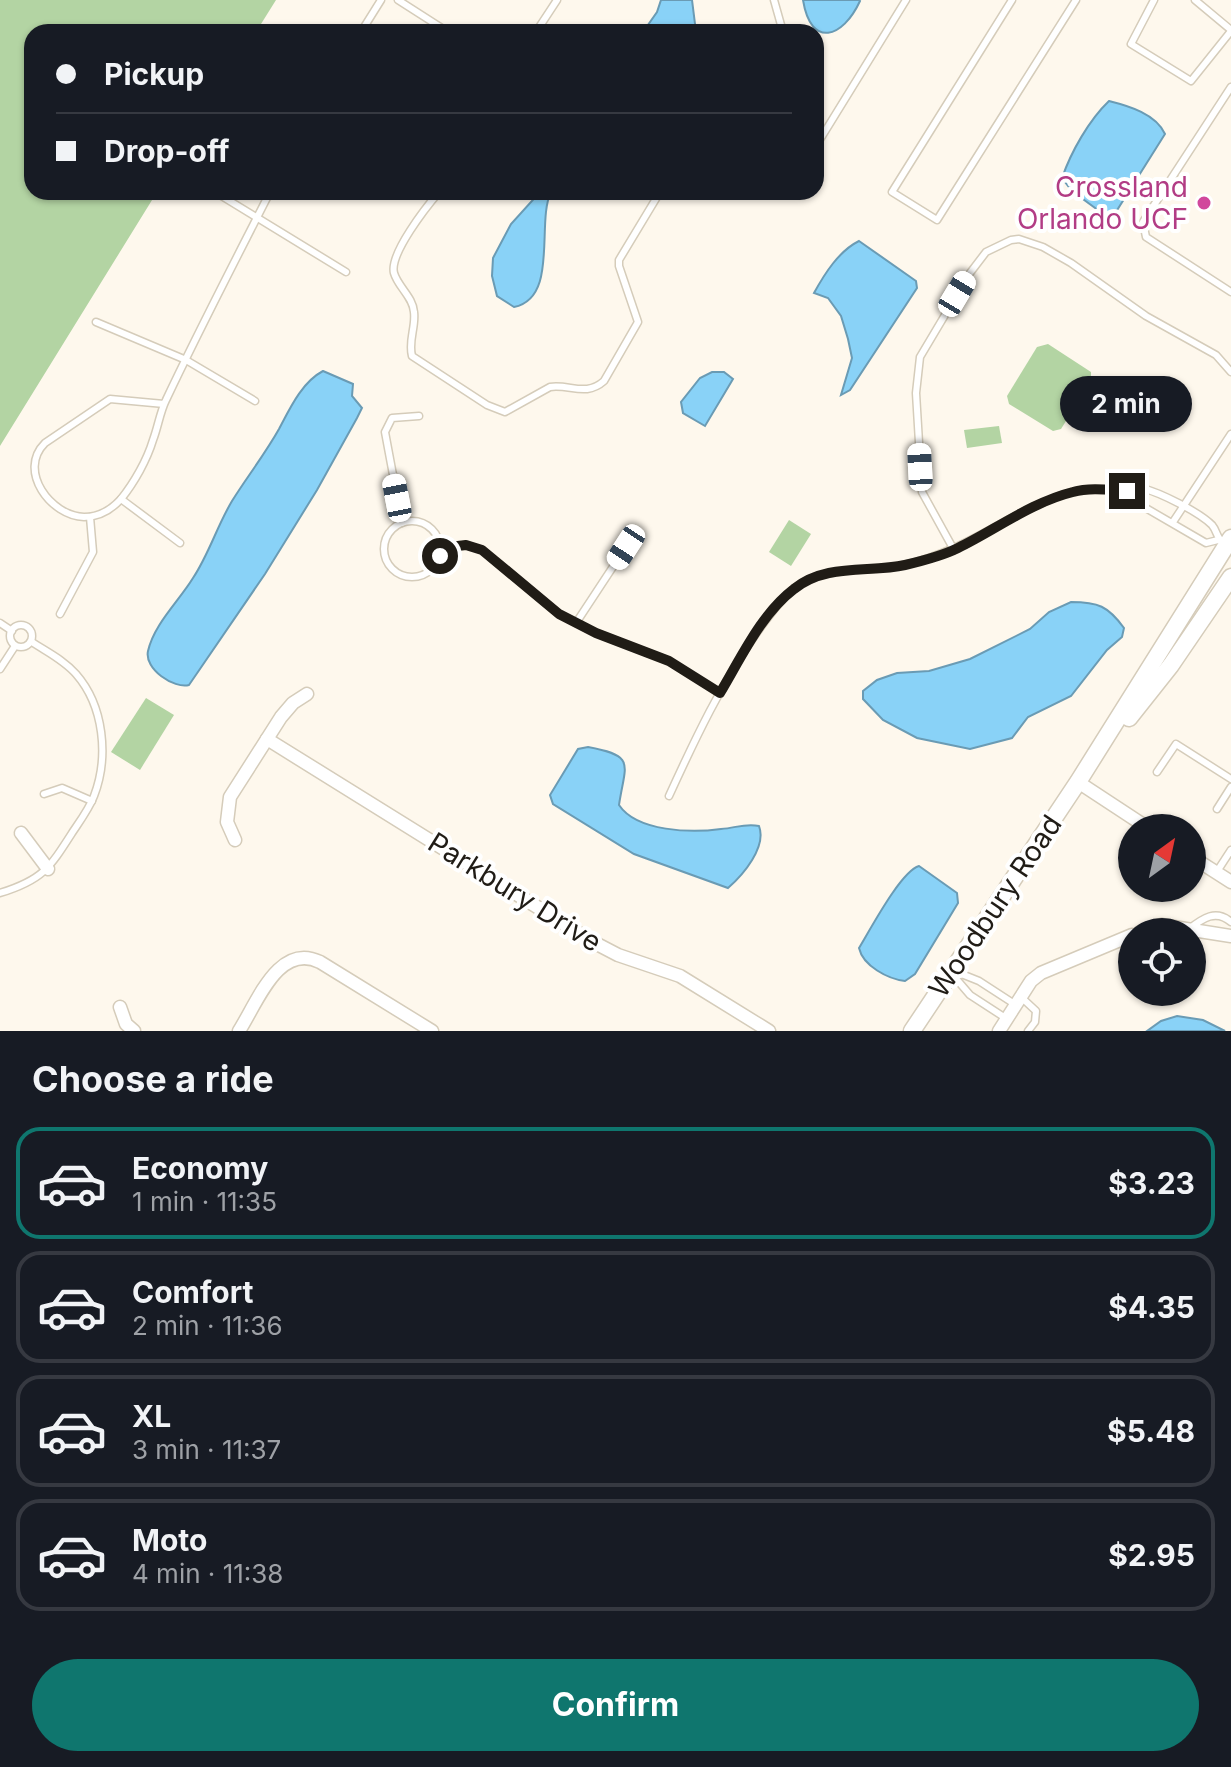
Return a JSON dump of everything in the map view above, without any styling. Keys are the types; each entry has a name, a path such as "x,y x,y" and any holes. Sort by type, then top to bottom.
{"street":[{"name":"Woodbury Road","path":"912,1031 1078,782 1227,543"},
{"name":"Woodbury Road","path":"1078,782 1171,665 1231,577"},
{"path":"235,840 227,822 227,804 286,710 307,694"},
{"name":"Parkbury Drive","path":"267,739 595,943 618,955 680,976 769,1031"},
{"path":"1078,782 1127,814"},
{"path":"21,833 48,869"},
{"path":"1206,866 1231,882"},
{"path":"1206,932 1231,936"},
{"path":"1004,1027 1041,973 1118,941"},
{"path":"239,1031 280,966 294,957 302,956 320,962 432,1031"},
{"path":"120,1007 126,1024 134,1031"}],"lane":[{"path":"366,24 381,0"},
{"path":"398,0 436,24"},
{"path":"541,24 557,0"},
{"path":"774,0 781,24"},
{"path":"824,133 906,0"},
{"path":"1012,0 892,192 937,220 1076,0"},
{"path":"1154,0 1131,44 1191,81 1231,31 1195,0"},
{"path":"1231,87 1143,222 1146,237 1231,292"},
{"path":"228,200 346,272"},
{"path":"164,404 110,399 41,446 36,470 46,499 66,514 90,517 108,510 121,499 147,456 164,404 266,200"},
{"path":"433,200 394,264 394,273 415,312 412,356 487,405 505,412 550,387 585,391 595,389 604,381 638,322 619,260 655,200"},
{"path":"954,550 922,492 917,381 920,357 986,252 1019,239 1043,247 1146,316 1216,355 1231,372"},
{"path":"96,322 186,360 255,401"},
{"path":"402,523 385,432 392,418 419,416"},
{"path":"1173,522 1231,434"},
{"path":"669,796 697,734 748,646 777,605 801,584 845,570 903,565 954,550 1041,504 1072,492 1090,489 1127,491 1139,487 1183,507 1213,526 1227,543"},
{"path":"1127,491 1132,500 1206,543 1227,543"},
{"path":"121,499 180,543"},
{"path":"60,614 93,552 90,517"},
{"path":"414,521 426,524 437,536 441,548 439,560 428,573 413,578 397,573 388,563 384,548 389,532 402,523 414,521"},
{"path":"441,548 466,545 482,550 544,603 576,623 654,654 720,693"},
{"path":"576,623 626,547"},
{"path":"0,623 12,631"},
{"path":"18,626 25,626 33,634 32,642 22,648 15,646 11,640 12,631 18,626"},
{"path":"0,893 32,882 48,869 92,801 103,756 92,701 82,683 69,667 32,642"},
{"path":"0,669 15,646"},
{"path":"1157,772 1176,744 1231,779"},
{"path":"1217,809 1231,787"},
{"path":"44,794 62,788 92,801"},
{"path":"1216,873 1231,850"},
{"path":"1206,918 1217,915 1231,922"},
{"path":"950,971 979,981 1036,1011 1035,1022 1028,1031"},
{"path":"950,971 961,988 1004,1027"}],"green space":[{"path":"0,0 276,0 261,24 24,24 24,200 152,200 0,446"},
{"path":"1048,344 1091,372 1091,381 1061,429 1053,431 1009,404 1007,396 1037,347"},
{"path":"999,426 1002,443 967,448 964,430"},
{"path":"789,520 811,534 791,566 769,552"},
{"path":"146,698 174,715 140,770 111,752"}],"water":[{"path":"661,0 692,0 695,24 649,24"},
{"path":"803,0 860,1 845,23 828,33 824,32 824,24 812,24"},
{"path":"1109,101 1149,116 1165,134 1114,215 1106,216 1072,191 1062,178 1081,137"},
{"path":"533,200 549,200 542,275 528,301 514,307 497,296 492,276 493,258 511,224"},
{"path":"859,241 916,281 917,288 850,390 841,395 852,358 848,339 841,316 828,298 814,293 839,257"},
{"path":"323,371 353,384 352,396 362,408 317,490 265,574 189,685 168,681 155,671 148,658 156,631 199,569 232,501 274,438 297,396"},
{"path":"712,372 724,372 733,379 705,426 683,413 681,402 700,378"},
{"path":"1071,602 1095,604 1107,610 1124,628 1122,637 1107,650 1071,696 1028,717 1012,738 970,749 917,738 883,720 863,699 863,691 877,680 897,673 929,671 970,659 1030,629 1049,612"},
{"path":"588,747 621,758 625,771 619,805 638,821 681,830 759,826 760,843 747,868 728,888 634,854 553,804 550,795 578,749"},
{"path":"919,866 957,893 958,903 915,974 905,981 877,970 865,960 859,948 895,889"},
{"path":"1177,1016 1203,1020 1225,1031 1147,1031 1161,1021"}],"place":[{"name":"Crossland Orlando UCF","path":"1204,203"}],"route":[{"path":"440,556 441,548 466,545 482,550 559,614 596,633 669,661 720,693 777,605 809,580 845,570 903,565 954,550 1041,504 1072,492 1090,489 1127,491"}]}
